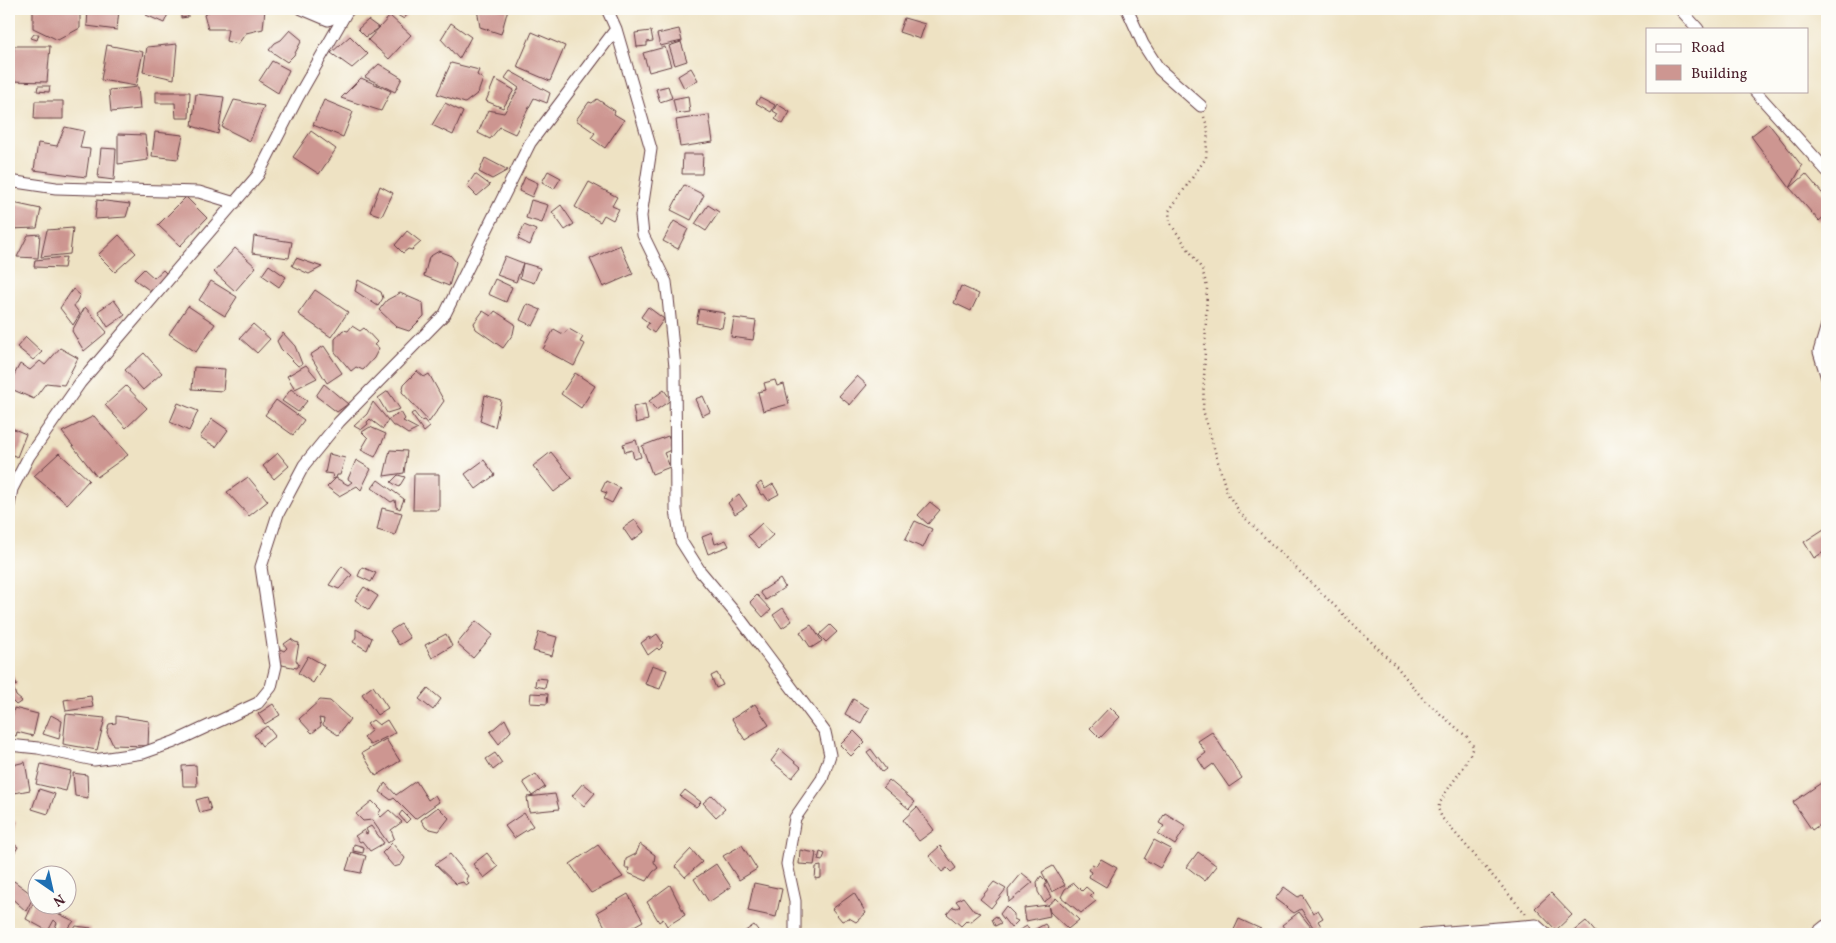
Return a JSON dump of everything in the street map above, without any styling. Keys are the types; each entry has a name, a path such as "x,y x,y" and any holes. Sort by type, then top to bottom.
{"street":[{"path":"302,9 328,20 349,11"},
{"path":"607,9 616,29 651,149 641,216 643,235 666,282 675,367 676,510 682,541 700,571 741,620 825,732 830,755 822,779 794,818 787,864 796,901 795,934"},
{"path":"1127,9 1143,44 1159,69 1201,106"},
{"path":"1680,9 1697,28"},
{"path":"9,505 12,489 29,456 80,382 258,175 298,97 349,11"},
{"path":"9,745 38,748 94,760 143,753 174,742 258,703 271,687 276,666 260,567 278,514 304,465 339,422 445,314 530,143 616,29"},
{"path":"1756,92 1827,171"},
{"path":"9,181 56,188 199,192 235,203"},
{"path":"1827,325 1820,352 1827,378"},
{"path":"1423,934 1536,925 1546,934"},
{"path":"1815,934 1826,928"}],"path":[{"path":"1201,106 1208,129 1206,158 1168,211 1170,223 1202,269 1207,287 1203,410 1227,493 1241,514 1397,667 1423,699 1467,737 1473,746 1470,757 1442,797 1438,808 1442,818 1536,925"}],"building":[{"path":"33,9 80,9 80,28 58,40 33,28"},
{"path":"88,9 119,9 117,30 87,26"},
{"path":"151,9 158,9 168,14 164,23 146,15"},
{"path":"181,9 188,9 188,17 181,18"},
{"path":"213,9 265,9 263,29 246,33 238,44 226,41 228,29 208,29 204,15"},
{"path":"316,9 333,9 328,19"},
{"path":"387,9 411,9 404,19"},
{"path":"477,9 508,9 501,34 480,27"},
{"path":"390,16 411,35 389,59 368,40"},
{"path":"904,18 925,24 920,39 899,32"},
{"path":"368,20 379,28 366,37 358,29"},
{"path":"451,23 471,37 459,59 441,39"},
{"path":"679,29 682,41 660,46 657,34"},
{"path":"290,30 302,40 294,55 287,62 269,50"},
{"path":"651,31 653,41 647,42 647,46 637,47 635,33"},
{"path":"532,32 565,46 550,81 517,67"},
{"path":"34,34 39,34 37,40 31,38"},
{"path":"350,36 368,54 352,68 331,53"},
{"path":"681,42 687,61 675,65 669,46"},
{"path":"177,44 174,79 143,72 147,47"},
{"path":"107,45 143,52 136,86 101,80"},
{"path":"14,46 50,46 47,82 11,81"},
{"path":"665,47 671,66 649,72 643,53"},
{"path":"272,61 289,70 278,93 259,81"},
{"path":"451,63 479,70 477,75 483,79 478,93 465,103 437,94"},
{"path":"379,64 402,78 395,92 365,77"},
{"path":"691,68 698,80 684,88 678,76"},
{"path":"510,71 550,93 547,103 534,98 515,134 500,127 490,139 478,133 488,110 504,113 519,88 505,78"},
{"path":"361,78 391,91 381,111 341,98"},
{"path":"495,79 514,90 503,108 486,101"},
{"path":"38,86 50,86 49,92 37,91"},
{"path":"668,86 672,98 660,102 656,89"},
{"path":"138,87 140,109 111,112 109,90"},
{"path":"156,92 190,92 189,118 176,118 175,103 156,103"},
{"path":"196,94 224,97 218,134 192,126"},
{"path":"688,96 690,112 676,114 673,99"},
{"path":"760,97 775,105 771,112 756,103"},
{"path":"597,99 615,111 614,114 624,120 605,148 591,138 595,133 576,120 589,102 592,103"},
{"path":"234,100 264,106 250,141 222,127"},
{"path":"324,100 353,112 343,137 313,125"},
{"path":"35,101 63,101 63,119 34,119"},
{"path":"445,103 463,112 453,135 432,125"},
{"path":"777,104 790,112 783,124 775,119 778,114 773,111"},
{"path":"709,115 713,142 680,147 676,120"},
{"path":"1768,123 1802,166 1790,188 1751,136"},
{"path":"65,127 84,131 80,148 90,149 86,177 34,170 38,143 57,146"},
{"path":"311,131 336,149 319,174 293,157"},
{"path":"155,132 183,135 178,159 152,156"},
{"path":"118,134 145,135 148,160 118,164"},
{"path":"101,148 116,149 114,180 98,178"},
{"path":"683,154 703,154 702,174 682,174"},
{"path":"485,158 508,170 492,179 479,172"},
{"path":"548,171 561,178 554,189 542,182"},
{"path":"475,174 490,185 477,196 467,186"},
{"path":"1806,174 1827,199 1827,214 1819,221 1790,188"},
{"path":"525,177 538,183 532,197 519,191"},
{"path":"589,182 617,197 612,206 619,209 613,220 604,215 600,222 575,207"},
{"path":"684,185 704,195 691,220 671,210"},
{"path":"380,186 393,193 382,216 370,212"},
{"path":"186,197 207,218 180,246 158,225"},
{"path":"97,200 130,204 126,217 95,219"},
{"path":"531,200 548,205 542,223 526,218"},
{"path":"13,203 41,209 37,228 9,229"},
{"path":"561,205 574,224 565,230 552,212"},
{"path":"708,205 719,212 706,231 695,224"},
{"path":"674,221 688,229 678,249 663,241"},
{"path":"524,225 536,230 530,245 518,239"},
{"path":"73,228 70,254 41,257 47,230"},
{"path":"407,231 421,242 412,250 408,249 403,253 395,245"},
{"path":"40,234 38,258 17,257 28,235"},
{"path":"119,235 136,253 115,272 98,255"},
{"path":"254,236 292,242 289,258 252,253"},
{"path":"620,245 633,274 603,287 590,259"},
{"path":"235,248 256,267 235,291 214,272"},
{"path":"439,251 450,255 456,262 449,286 424,276 429,257"},
{"path":"505,256 523,263 516,282 497,275"},
{"path":"66,257 64,268 34,267 35,260"},
{"path":"296,258 322,267 309,274 292,266"},
{"path":"523,263 540,268 534,283 520,278"},
{"path":"269,265 286,277 279,287 262,275"},
{"path":"144,269 154,278 163,270 169,276 152,292 134,279"},
{"path":"495,279 512,287 506,302 488,294"},
{"path":"358,280 381,292 383,298 378,306 355,291"},
{"path":"211,281 237,297 225,316 199,300"},
{"path":"961,286 979,294 971,311 954,303"},
{"path":"73,289 80,295 74,306 80,314 73,325 60,308"},
{"path":"315,290 348,312 331,337 298,314"},
{"path":"400,293 423,303 424,316 409,331 397,327 379,310 387,300"},
{"path":"114,300 125,315 108,327 98,311"},
{"path":"527,304 541,310 533,326 520,320"},
{"path":"188,306 215,324 196,352 169,334"},
{"path":"85,307 107,332 84,351 72,331"},
{"path":"648,307 664,319 654,333 646,327 649,323 641,317"},
{"path":"699,309 725,313 722,328 696,323"},
{"path":"483,311 491,316 495,311 515,324 513,334 503,348 476,329 474,323"},
{"path":"734,318 756,321 753,340 731,337"},
{"path":"253,324 270,339 257,353 240,338"},
{"path":"352,326 360,331 364,328 377,342 374,345 379,348 374,358 363,370 356,367 351,371 335,352 335,339 343,330 348,331"},
{"path":"554,329 563,334 569,329 583,337 580,342 585,344 574,366 543,349"},
{"path":"283,333 295,346 302,364 298,366 281,349 277,341"},
{"path":"26,337 42,352 33,360 17,347"},
{"path":"324,346 342,373 327,383 310,355"},
{"path":"60,348 78,358 64,385 46,383 34,399 9,388 9,384 20,364 30,370 40,361 45,365"},
{"path":"144,353 162,373 143,390 125,370"},
{"path":"306,365 317,378 295,389 287,376"},
{"path":"194,367 225,369 223,391 192,389"},
{"path":"417,371 424,377 429,374 444,401 429,422 402,392 404,384"},
{"path":"575,373 595,386 581,408 561,394"},
{"path":"857,376 867,385 850,405 839,396"},
{"path":"775,380 777,386 784,384 789,404 763,411 758,392 766,390 764,383"},
{"path":"324,384 348,404 337,412 316,396"},
{"path":"126,386 147,408 126,428 105,405"},
{"path":"291,389 307,401 298,412 282,401"},
{"path":"664,390 671,400 656,410 649,401"},
{"path":"388,391 400,409 387,413 378,398"},
{"path":"485,395 501,400 495,427 480,421"},
{"path":"703,396 710,412 702,416 695,399"},
{"path":"276,400 304,420 293,435 265,415"},
{"path":"373,402 388,420 383,429 370,419 367,422 368,424 361,430 354,426 367,414"},
{"path":"178,403 198,411 189,431 170,422"},
{"path":"645,404 648,420 636,423 633,407"},
{"path":"401,412 405,419 403,421 418,429 408,434 393,426 388,420"},
{"path":"414,412 421,421 424,420 430,427 424,432 411,414"},
{"path":"94,416 128,455 97,477 62,432"},
{"path":"212,419 228,430 216,447 200,437"},
{"path":"9,427 26,434 17,457 9,453"},
{"path":"370,427 386,434 375,457 361,450 368,438 362,432"},
{"path":"668,436 673,449 664,453 670,467 652,474 642,446"},
{"path":"636,440 641,457 634,459 632,450 625,452 623,444"},
{"path":"390,450 407,451 404,473 384,476"},
{"path":"551,452 572,478 554,492 533,466"},
{"path":"59,453 89,480 67,504 34,476"},
{"path":"278,453 289,466 274,479 263,466"},
{"path":"329,454 345,458 340,475 332,479 333,474 325,473"},
{"path":"356,460 371,469 361,490 357,486 339,496 327,487 336,478 348,485 352,482 348,479"},
{"path":"484,460 495,475 476,489 465,474"},
{"path":"414,474 439,474 439,510 413,510"},
{"path":"398,475 405,477 399,487 391,482"},
{"path":"248,477 268,501 249,516 227,492"},
{"path":"378,480 404,499 400,509 396,507 395,500 391,502 372,488"},
{"path":"606,481 620,488 612,503 604,499 607,493 601,491"},
{"path":"761,482 765,489 773,484 779,494 768,500 764,494 761,495 756,486"},
{"path":"739,494 747,506 735,514 728,503"},
{"path":"930,502 940,510 928,524 918,515"},
{"path":"382,508 402,513 395,535 377,530"},
{"path":"635,520 644,532 632,541 623,528"},
{"path":"915,521 932,529 923,548 905,540"},
{"path":"762,523 773,535 759,548 748,536"},
{"path":"1824,529 1827,534 1827,550 1814,558 1804,542"},
{"path":"712,533 715,544 726,540 729,546 708,554 702,537"},
{"path":"342,566 352,575 339,589 329,585"},
{"path":"362,567 376,573 371,582 358,576"},
{"path":"780,579 785,587 766,600 760,592"},
{"path":"364,587 378,596 369,610 355,600"},
{"path":"757,595 771,610 763,617 750,602"},
{"path":"783,608 792,621 782,628 773,615"},
{"path":"476,621 493,635 473,658 457,644"},
{"path":"401,624 410,638 399,645 390,631"},
{"path":"811,625 822,641 811,648 800,632"},
{"path":"830,625 837,632 826,642 819,635"},
{"path":"356,629 372,638 367,650 353,642 356,637"},
{"path":"539,632 557,637 552,656 533,651"},
{"path":"446,634 452,646 432,658 425,645"},
{"path":"657,634 663,643 662,647 659,650 657,648 648,655 641,643"},
{"path":"291,639 299,643 296,660 299,665 297,668 282,665 280,658 276,655 280,649 284,651 287,648 284,644"},
{"path":"308,656 324,665 313,683 298,673"},
{"path":"652,665 667,670 660,689 645,684"},
{"path":"9,667 17,685 9,688"},
{"path":"717,673 723,685 716,688 711,676"},
{"path":"536,678 547,679 545,688 535,686"},
{"path":"13,686 16,696 22,701 16,705 10,699 9,692"},
{"path":"373,686 388,708 377,715 362,694"},
{"path":"428,688 441,699 433,710 419,699"},
{"path":"531,693 548,694 547,704 530,703"},
{"path":"91,696 93,707 66,711 64,700"},
{"path":"853,699 869,708 861,723 845,714"},
{"path":"320,700 330,701 350,719 338,735 323,725 324,719 319,718 321,726 312,733 299,719"},
{"path":"273,704 280,715 265,724 258,714"},
{"path":"755,704 769,725 745,740 732,719"},
{"path":"1110,707 1120,717 1100,738 1090,728"},
{"path":"14,708 38,714 33,736 17,732 16,736 9,734"},
{"path":"66,714 105,718 97,750 63,744"},
{"path":"51,715 62,721 59,739 43,734"},
{"path":"116,716 149,721 148,746 113,745 107,732 109,724 116,723"},
{"path":"505,719 511,731 499,744 490,732"},
{"path":"373,720 379,725 387,720 395,733 370,745 364,737 372,730 367,724"},
{"path":"267,726 275,736 262,746 254,735"},
{"path":"854,731 865,742 851,756 840,745"},
{"path":"1212,732 1242,778 1229,787 1213,764 1205,770 1198,759 1206,753 1198,741"},
{"path":"386,739 400,761 376,776 362,753"},
{"path":"780,749 801,767 792,778 771,761"},
{"path":"871,749 886,769 882,772 867,752"},
{"path":"495,753 502,763 493,770 486,759"},
{"path":"25,762 30,790 9,794 9,766"},
{"path":"41,764 71,771 66,791 36,784"},
{"path":"196,765 197,786 183,786 182,766"},
{"path":"73,773 87,775 88,798 75,796"},
{"path":"536,774 545,787 532,796 523,782"},
{"path":"1827,779 1827,830 1822,823 1812,830 1793,802"},
{"path":"889,780 915,802 909,809 883,787"},
{"path":"416,781 428,800 435,795 439,802 415,819 394,798 391,800 380,792 385,783 396,795"},
{"path":"583,783 595,793 584,806 572,796"},
{"path":"39,789 55,794 48,814 32,809"},
{"path":"685,790 701,802 696,807 680,796"},
{"path":"555,794 559,809 529,812 527,797"},
{"path":"712,795 725,809 716,817 703,803"},
{"path":"207,797 211,810 200,813 196,800"},
{"path":"372,801 381,810 378,814 381,817 389,810 402,822 391,830 394,838 388,843 372,820 363,821 356,814"},
{"path":"438,807 449,818 439,831 426,828 421,820"},
{"path":"917,807 934,830 919,841 903,820"},
{"path":"402,811 410,819 406,823 399,815"},
{"path":"524,813 533,826 514,838 505,826"},
{"path":"1165,813 1186,826 1175,845 1158,834 1164,826 1159,823"},
{"path":"9,819 16,822 11,839 9,838"},
{"path":"371,826 384,843 370,851 355,836 364,830 366,834 368,833 366,829"},
{"path":"1154,840 1171,849 1160,868 1144,859"},
{"path":"9,841 18,847 9,861"},
{"path":"392,843 405,858 401,865 394,867 382,853"},
{"path":"354,844 364,847 363,853 353,851"},
{"path":"640,844 655,855 654,862 658,868 647,881 628,873 629,868 625,868 626,859 636,854"},
{"path":"598,845 623,877 591,893 570,864"},
{"path":"742,845 757,869 739,880 723,856"},
{"path":"940,846 956,868 951,872 947,868 942,872 929,856"},
{"path":"691,849 702,862 685,877 675,866"},
{"path":"800,850 816,853 814,865 799,864"},
{"path":"352,852 366,856 361,873 346,870"},
{"path":"820,852 825,854 822,861 818,860"},
{"path":"1198,852 1217,866 1205,881 1187,867"},
{"path":"487,853 498,867 484,878 473,864"},
{"path":"450,854 468,876 466,879 469,884 466,886 463,882 456,884 435,864"},
{"path":"1101,859 1117,868 1106,887 1089,877 1091,872 1088,870 1092,864 1096,866"},
{"path":"716,864 731,887 709,902 694,879"},
{"path":"821,866 821,878 815,879 816,867"},
{"path":"1053,866 1065,885 1052,892 1042,872"},
{"path":"1022,873 1033,882 1009,902 1008,890"},
{"path":"1041,876 1047,882 1045,886 1051,897 1044,902 1038,892 1037,882"},
{"path":"14,881 28,892 28,907 26,911 9,896 9,887"},
{"path":"994,882 1006,889 991,908 980,899"},
{"path":"754,883 782,889 776,917 748,911"},
{"path":"1074,883 1082,891 1086,887 1093,893 1090,896 1096,901 1081,913 1061,897 1065,889"},
{"path":"670,885 685,915 667,926 663,919 659,922 647,902"},
{"path":"1284,887 1298,897 1302,895 1313,913 1318,910 1323,918 1318,921 1321,926 1315,930 1301,909 1294,913 1275,899"},
{"path":"854,893 866,913 856,922 849,918 842,921 832,909"},
{"path":"1551,893 1572,915 1556,930 1535,908"},
{"path":"628,894 643,921 620,934 609,934 597,912"},
{"path":"963,897 974,911 981,913 970,922 967,920 961,926 947,914 953,907 957,908 960,906 956,901"},
{"path":"1056,898 1079,920 1068,929 1050,912 1048,905"},
{"path":"1048,905 1050,916 1026,921 1024,908"},
{"path":"1006,906 1014,914 1014,919 1018,921 1011,928 1000,914"},
{"path":"1299,912 1311,927 1302,934 1288,934 1282,925"},
{"path":"28,914 63,916 74,921 64,934 52,934 57,923 54,920 48,931 26,919"},
{"path":"996,916 1001,923 995,926 992,919"},
{"path":"1239,919 1261,929 1258,934 1232,934"},
{"path":"1586,921 1597,934 1570,934"},
{"path":"1045,924 1052,934 1014,934 1027,926 1030,932"},
{"path":"754,925 761,934 741,934"},
{"path":"76,926 91,928 90,934 71,934"},
{"path":"593,931 595,934 577,934"}]}
